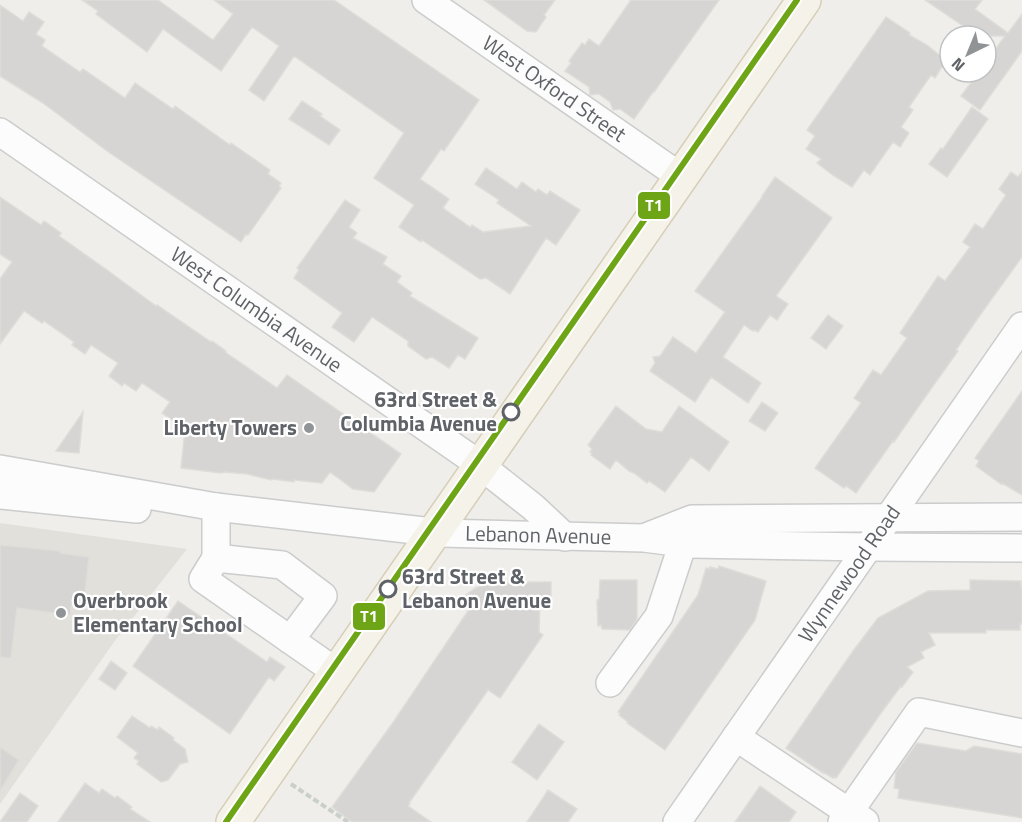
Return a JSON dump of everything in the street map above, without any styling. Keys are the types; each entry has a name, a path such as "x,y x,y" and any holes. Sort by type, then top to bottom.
{"main road":[{"path":"233,822 804,0"}],"street":[{"name":"West Oxford Street","path":"426,0 681,177"},
{"name":"West Columbia Avenue","path":"0,132 481,466 534,507 565,537"},
{"name":"Wynnewood Road","path":"677,822 1022,326"},
{"name":"Lebanon Avenue","path":"0,469 216,507 434,532 644,538 683,543 1022,548"},
{"name":"Lebanon Avenue","path":"0,495 148,510 216,507"},
{"path":"209,568 216,507"},
{"name":"Lebanon Avenue","path":"644,538 692,519 1022,517"},
{"path":"610,682 659,616 683,543"},
{"path":"209,568 282,564 323,596 290,640"},
{"path":"209,568 290,640 337,672"},
{"path":"736,737 852,819 919,712 1022,733"}],"path":[{"path":"270,769 348,822"}],"shaded area":[{"name":"Overbrook Elementary School","path":"0,523 187,549 114,642 0,804"}],"building":[{"path":"82,0 158,0 213,40 233,14 214,0 334,0 479,100 444,151 441,149 420,179 449,199 443,208 470,227 472,225 483,232 531,226 497,203 499,200 475,184 486,168 517,189 522,182 536,192 538,189 547,195 550,191 580,210 556,245 546,238 510,294 486,278 480,279 399,227 414,205 374,178 404,133 294,56 264,101 249,90 279,46 252,27 221,71 163,29 147,52 96,14 98,11"},
{"path":"484,0 555,0 544,15 546,17 536,32 527,31"},
{"path":"631,0 719,0 634,119 620,109 613,110 610,102 599,94 590,95 589,87 565,71 582,43 585,45 589,39 599,46"},
{"path":"925,0 982,0 975,9 996,24 960,24"},
{"path":"0,5 23,21 29,12 44,22 36,34 45,40 42,46 80,72 83,69 125,98 135,83 173,109 175,106 270,170 268,174 281,183 279,186 281,188 248,235 246,234 241,242 107,151 43,103 0,76"},
{"path":"1022,14 1022,51 980,110 961,96 970,84 998,84 998,46 1005,36 998,36 998,26 1008,33"},
{"path":"886,17 938,54 938,73 935,78 931,75 909,107 913,110 901,127 909,133 900,147 893,142 870,175 864,170 852,187 817,163 821,159 806,149 815,136 807,130"},
{"path":"302,101 340,130 329,145 289,119"},
{"path":"972,107 988,119 947,177 929,164 941,148 943,149"},
{"path":"1011,172 1018,177 1022,172 1022,257 856,493 846,486 844,488 815,468 861,403 854,398 873,370 881,375 907,338 900,333 938,276 945,281 970,247 963,242 975,224 983,229 1006,195 999,189"},
{"path":"775,177 832,218 776,296 788,304 777,320 770,315 758,332 744,325 723,357 761,383 748,403 711,377 695,402 650,371 655,363 653,357 660,356 673,337 696,353 725,312 695,291"},
{"path":"0,197 41,225 44,221 61,233 59,236 156,306 212,341 277,388 287,375 401,454 374,492 353,489 330,472 322,483 271,480 247,474 181,468 185,429 162,413 170,402 142,383 136,391 124,383 122,386 109,376 118,363 91,345 85,354 72,345 74,342 44,321 42,323 24,311 0,344 0,279 12,262 0,254"},
{"path":"345,200 360,210 349,227 357,233 353,238 387,257 383,264 401,276 397,282 412,293 410,296 478,338 465,359 458,355 449,368 432,357 426,359 408,346 408,341 372,317 354,342 332,327 342,313 294,278 299,270 297,268"},
{"path":"828,315 843,326 826,349 811,338"},
{"path":"1022,391 1022,495 1001,484 976,466 979,461 975,458"},
{"path":"762,402 778,413 765,431 749,421"},
{"path":"616,406 646,429 662,432 679,406 729,442 709,471 691,457 665,492 649,481 647,483 616,460 610,469 591,455 592,449 588,445"},
{"path":"83,412 79,453 56,451"},
{"name":"Overbrook Elementary School","path":"0,545 60,551 60,553 89,557 84,601 72,600 70,615 17,608 11,658 0,657"},
{"path":"719,566 766,581 755,620 665,750 627,723 618,712 698,595 706,568 718,569"},
{"path":"600,580 637,580 637,619 630,630 602,629 601,625 598,626 597,600 599,600"},
{"path":"970,580 1021,581 1022,624 1020,624 1020,630 986,630 986,633 929,633 935,645 921,652 924,658 907,667 913,672 836,778 823,773 786,748 878,618 928,591 970,590"},
{"path":"551,582 551,599 540,599 539,632 543,635 500,698 488,690 409,803 408,806 431,822 352,822 332,807 392,724 472,605 462,598 482,585"},
{"path":"178,601 267,662 270,657 285,667 274,681 269,677 230,734 133,666"},
{"path":"111,661 127,673 115,690 99,679"},
{"path":"132,716 150,728 151,726 158,730 159,727 185,749 188,762 180,764 168,780 161,782 137,764 139,761 134,758 138,753 117,737"},
{"path":"539,724 564,742 537,780 512,762"},
{"path":"917,743 966,751 974,746 1022,754 1022,818 898,798 899,789 894,788 896,772"},
{"path":"0,747 19,760 0,791"},
{"path":"85,783 99,793 102,789 115,798 117,796 132,807 130,809 150,822 58,822"},
{"path":"760,786 796,812 789,822 735,822"},
{"path":"548,790 577,809 568,822 527,822"},
{"path":"20,793 38,806 27,822 0,822"}],"transit line":[{"name":"T1","path":"226,822 797,0"}],"place":[{"name":"63rd Street & Columbia Avenue","path":"511,412"},
{"name":"Liberty Towers","path":"309,428"},
{"name":"63rd Street & Lebanon Avenue","path":"388,589"},
{"name":"Overbrook Elementary School","path":"61,613"}]}
